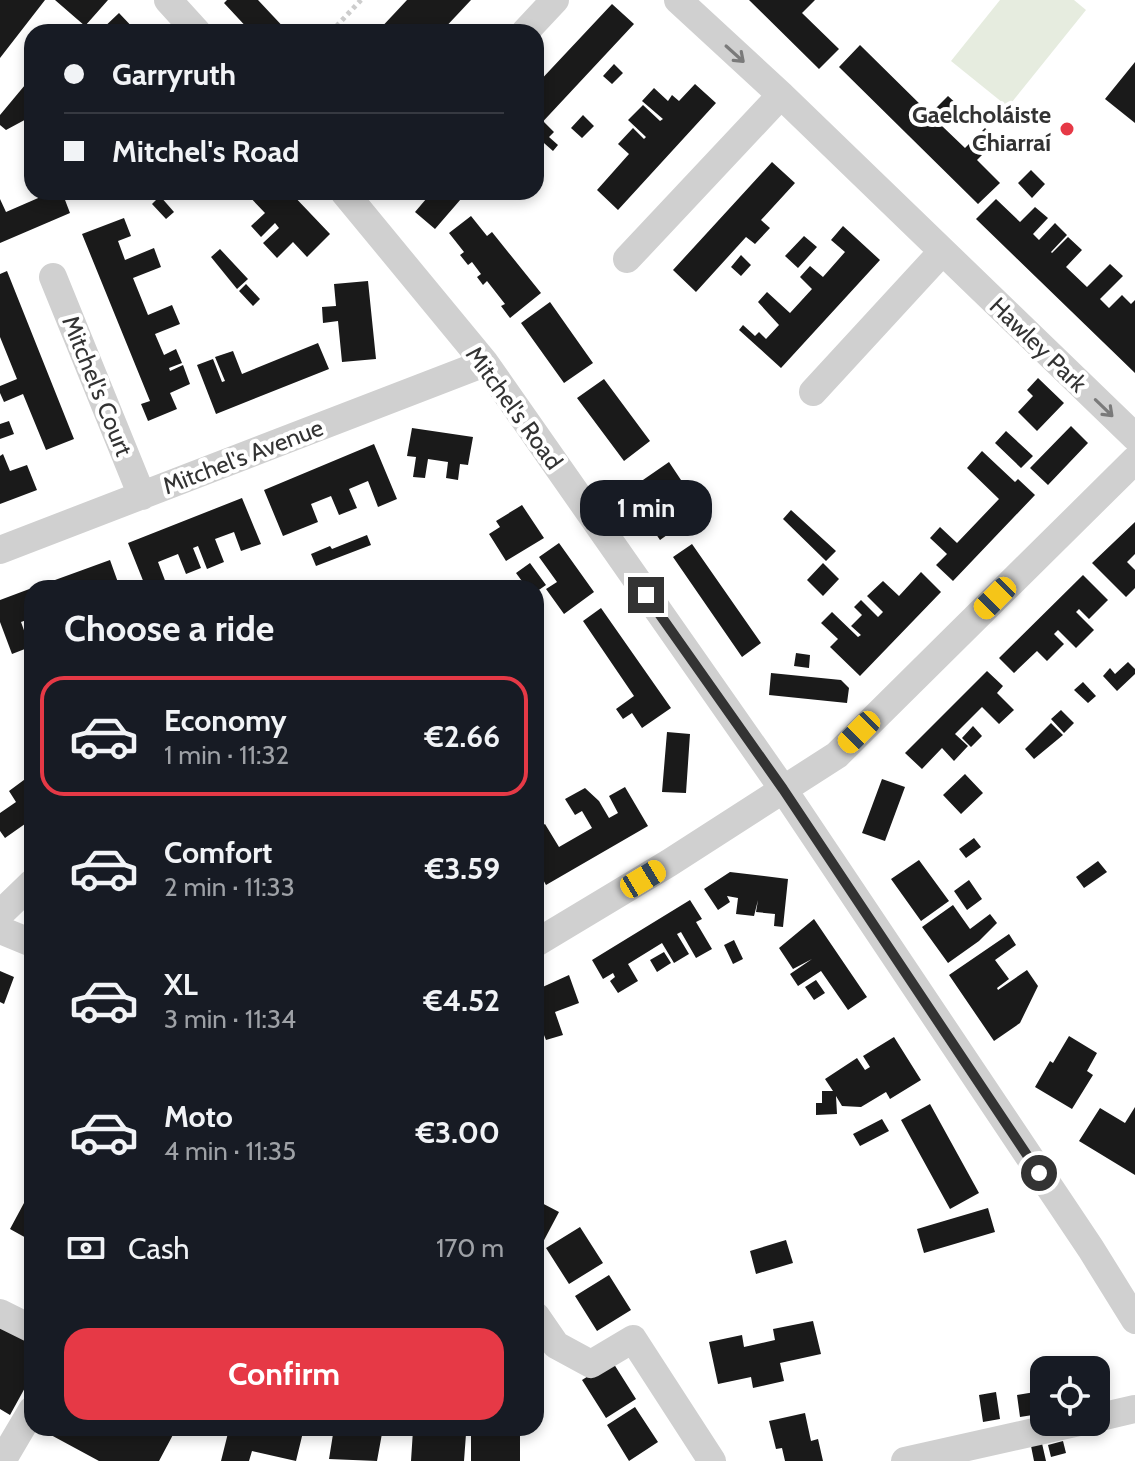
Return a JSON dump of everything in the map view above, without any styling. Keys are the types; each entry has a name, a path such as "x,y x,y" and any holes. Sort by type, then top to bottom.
{"street":[{"path":"168,0 190,24"},
{"path":"532,24 555,0"},
{"name":"Hawley Park","path":"678,0 781,95 941,253 1135,437"},
{"path":"627,259 781,95"},
{"name":"Mitchel's Road","path":"360,200 485,363 783,789 1133,1311"},
{"path":"813,392 941,253"},
{"name":"Mitchel's Court","path":"53,277 142,496"},
{"name":"Mitchel's Avenue","path":"0,550 485,363"},
{"path":"544,938 669,863 837,755 1135,460"},
{"path":"0,914 24,891"},
{"path":"0,930 24,940"},
{"path":"0,1313 24,1325"},
{"path":"544,1328 556,1345 591,1364 633,1339 712,1461"},
{"path":"1110,1415 1135,1409"},
{"path":"2,1461 24,1424"},
{"path":"905,1461 1030,1433"}],"path":[{"path":"338,24 361,0"}],"shaded area":[{"path":"1000,0 1074,0 1086,10 1008,107 951,61"}],"building":[{"path":"0,0 45,0 24,24 0,58"},
{"path":"55,0 108,0 87,24 83,24"},
{"path":"227,0 258,0 280,24 244,24 224,3"},
{"path":"407,0 471,0 448,24 384,24"},
{"path":"749,0 815,0 802,13 839,49 819,69"},
{"path":"612,4 634,24 544,120 544,76"},
{"path":"119,13 129,24 107,24"},
{"path":"860,45 930,114 948,96 960,107 942,126 965,148 985,128 997,140 977,160 1000,183 978,204 839,67"},
{"path":"1135,62 1135,123 1105,99"},
{"path":"614,64 623,73 612,84 603,76"},
{"path":"695,84 716,103 618,210 597,190 629,154 618,144 633,128 644,139 646,137 628,120 643,105 660,121 663,119 642,101 654,88 668,101 672,95 679,101"},
{"path":"24,86 24,120 6,130 0,125 0,115"},
{"path":"583,115 594,126 582,138 571,128"},
{"path":"544,122 554,132 549,137 558,145 553,151 544,143"},
{"path":"772,162 795,183 761,220 770,228 755,244 746,237 696,292 673,270"},
{"path":"1031,170 1045,184 1032,198 1018,183"},
{"path":"0,199 6,212 34,200 65,200 70,213 0,243"},
{"path":"996,199 1020,222 1035,207 1048,218 1033,234 1039,240 1055,223 1067,235 1051,252 1068,237 1082,250 1066,267 1087,287 1110,264 1123,276 1100,299 1109,308 1122,295 1131,304 1135,300 1135,373 976,219"},
{"path":"156,200 164,200 174,212 166,219 152,204"},
{"path":"253,200 298,200 330,234 307,257 293,242 277,258 263,243 279,228 275,223 261,237 251,226 265,213"},
{"path":"425,200 460,200 435,229 415,212"},
{"path":"471,216 487,236 492,232 541,293 510,318 501,306 505,304 487,281 483,285 477,277 481,274 472,262 468,265 460,255 464,252 449,233"},
{"path":"124,218 131,236 118,241 125,260 154,248 161,267 133,278 148,315 172,305 180,324 155,334 164,355 176,349 182,363 169,368 170,371 183,365 190,384 170,393 177,409 148,421 141,404 150,401 82,234"},
{"path":"843,226 880,260 781,368 739,330 743,325 755,336 759,332 766,339 779,325 758,302 767,292 790,313 812,289 800,277 810,266 823,277 845,252 831,240"},
{"path":"804,236 817,247 798,268 785,256"},
{"path":"220,249 248,279 237,289 211,257"},
{"path":"741,255 751,265 741,276 731,267"},
{"path":"7,271 74,439 46,450 23,394 4,402 0,393 0,386 17,379 0,337 0,274"},
{"path":"368,281 376,359 342,362 338,321 323,323 322,307 336,306 334,284"},
{"path":"246,284 260,299 253,306 239,291"},
{"path":"550,302 593,363 564,383 521,323"},
{"path":"318,343 329,369 216,414 197,365 213,359 222,382 225,381 215,357 233,351 242,374"},
{"path":"1038,378 1064,403 1037,431 1018,412 1033,396 1027,390"},
{"path":"604,379 650,441 624,461 577,398"},
{"path":"9,421 14,434 0,439 0,424"},
{"path":"1071,426 1088,443 1048,485 1030,468"},
{"path":"412,428 473,437 468,465 460,464 458,480 446,478 448,462 428,459 425,478 413,477 416,457 407,456"},
{"path":"1006,431 1033,456 1021,468 995,443"},
{"path":"374,444 397,499 378,507 368,481 349,489 357,508 339,515 331,496 311,504 318,522 283,536 264,490"},
{"path":"982,451 1015,482 1018,479 1035,495 953,581 936,565 947,554 930,538 940,527 957,543 999,499 967,468"},
{"path":"3,454 10,471 27,465 37,490 0,504 0,456"},
{"path":"669,462 685,486 664,501 681,525 660,540 627,491"},
{"path":"242,498 261,544 241,551 234,532 215,539 224,562 207,569 198,546 193,548 201,568 186,574 178,554 158,562 165,580 143,580 128,543"},
{"path":"522,505 544,538 506,561 489,534 500,527 496,521"},
{"path":"791,510 836,551 826,561 783,519"},
{"path":"1135,522 1135,554 1127,562 1135,570 1135,588 1126,597 1092,563"},
{"path":"367,535 371,545 316,566 311,554"},
{"path":"559,543 594,592 564,614 546,589 557,582 539,557"},
{"path":"692,544 761,643 742,657 673,557"},
{"path":"110,560 117,580 55,580"},
{"path":"530,563 542,580 521,580 516,573"},
{"path":"823,563 839,579 823,596 807,580"},
{"path":"921,572 941,592 860,676 830,647 838,639 821,623 832,612 858,637 861,635 851,626 862,615 854,607 861,600 878,617 883,612 867,596 883,581 899,596"},
{"path":"1083,575 1108,600 1089,619 1079,609 1076,612 1094,630 1076,648 1058,630 1054,634 1064,644 1047,661 1037,651 1014,673 999,658"},
{"path":"24,591 24,621 21,622 24,649 12,654 0,622 0,600"},
{"path":"601,608 671,708 642,728 632,713 623,719 616,709 634,696 583,621"},
{"path":"796,653 810,655 809,668 794,666"},
{"path":"1128,662 1135,669 1135,674 1117,691 1103,676 1110,668 1115,674"},
{"path":"987,671 1003,686 997,693 1014,710 999,724 982,707 955,734 968,746 954,761 942,748 922,769 905,753"},
{"path":"771,673 841,680 849,688 847,703 769,695"},
{"path":"1083,682 1096,696 1088,703 1074,690"},
{"path":"1061,710 1074,723 1064,733 1051,719"},
{"path":"1051,723 1063,735 1034,759 1025,749"},
{"path":"973,726 982,736 971,747 962,738"},
{"path":"667,732 690,734 686,793 662,792"},
{"path":"965,774 983,793 961,814 943,795"},
{"path":"882,779 905,787 885,841 862,833"},
{"path":"24,780 24,825 5,838 0,831 0,813 16,802 9,791"},
{"path":"625,787 648,826 546,885 544,825 559,847 592,828 582,811 575,815 565,799 585,788 599,801 609,818 618,813 609,796"},
{"path":"974,838 981,847 966,858 959,849"},
{"path":"919,860 949,901 921,921 891,879"},
{"path":"1098,861 1107,872 1084,888 1076,877"},
{"path":"730,872 788,879 783,927 774,926 775,914 756,912 758,900 754,916 736,914 738,898 727,896 730,902 718,910 704,889"},
{"path":"969,880 982,899 967,910 954,891"},
{"path":"690,900 702,919 696,922 712,949 696,958 681,932 677,934 689,954 674,963 662,943 628,964 638,981 618,993 610,981 615,977 613,973 603,979 592,960"},
{"path":"953,905 970,929 990,914 997,923 979,941 948,963 922,927"},
{"path":"814,919 867,997 848,1010 821,971 798,986 790,974 812,959 793,969 779,948"},
{"path":"1009,934 1016,945 995,960 1009,979 998,990 1027,970 1038,986 1020,1023 994,1041 949,975"},
{"path":"734,940 743,959 733,964 724,945"},
{"path":"664,952 671,963 657,972 650,960"},
{"path":"0,971 14,977 4,1004 0,1002"},
{"path":"569,975 579,1003 555,1012 563,1035 546,1040 544,1035 544,986"},
{"path":"816,980 825,993 814,1000 805,987"},
{"path":"1069,1036 1097,1053 1087,1071 1093,1075 1072,1109 1035,1087"},
{"path":"894,1037 921,1080 890,1099 886,1092 861,1107 842,1106 836,1096 837,1114 816,1115 816,1103 822,1103 822,1091 833,1091 825,1079 857,1058 865,1070 870,1067 863,1056"},
{"path":"930,1104 979,1193 950,1209 901,1120"},
{"path":"1135,1107 1135,1175 1079,1141 1100,1108 1125,1123"},
{"path":"882,1119 889,1131 860,1146 853,1134"},
{"path":"24,1203 24,1237 10,1229"},
{"path":"544,1204 559,1212 544,1240"},
{"path":"988,1208 995,1232 924,1253 917,1229"},
{"path":"580,1227 603,1263 569,1284 546,1248"},
{"path":"786,1240 793,1263 756,1274 750,1251"},
{"path":"609,1275 631,1310 597,1331 575,1296"},
{"path":"0,1317 24,1329 24,1390 10,1415 0,1409"},
{"path":"813,1321 821,1354 780,1363 784,1381 753,1388 751,1377 718,1384 709,1342 742,1335 744,1347 775,1340 773,1329"},
{"path":"612,1361 636,1399 606,1418 582,1380"},
{"path":"996,1392 1000,1419 983,1422 979,1395"},
{"path":"1030,1393 1030,1415 1020,1417 1017,1395"},
{"path":"635,1407 658,1442 629,1461 607,1425"},
{"path":"805,1413 811,1441 818,1439 823,1461 785,1461 782,1448 776,1449 769,1421"},
{"path":"53,1436 172,1436 159,1461 99,1461"},
{"path":"227,1436 302,1436 296,1461 252,1451 249,1461 221,1461"},
{"path":"333,1436 382,1436 377,1461 329,1459"},
{"path":"413,1436 466,1436 464,1461 411,1461"},
{"path":"471,1436 520,1436 520,1461 471,1461"},
{"path":"1041,1439 1046,1461 1034,1461 1030,1441"},
{"path":"1063,1441 1066,1453 1051,1457 1048,1445"}],"place":[{"name":"Gaelcholáiste Chiarraí","path":"1067,129"}],"route":[{"path":"646,595 783,789 842,882 1039,1173"}]}
